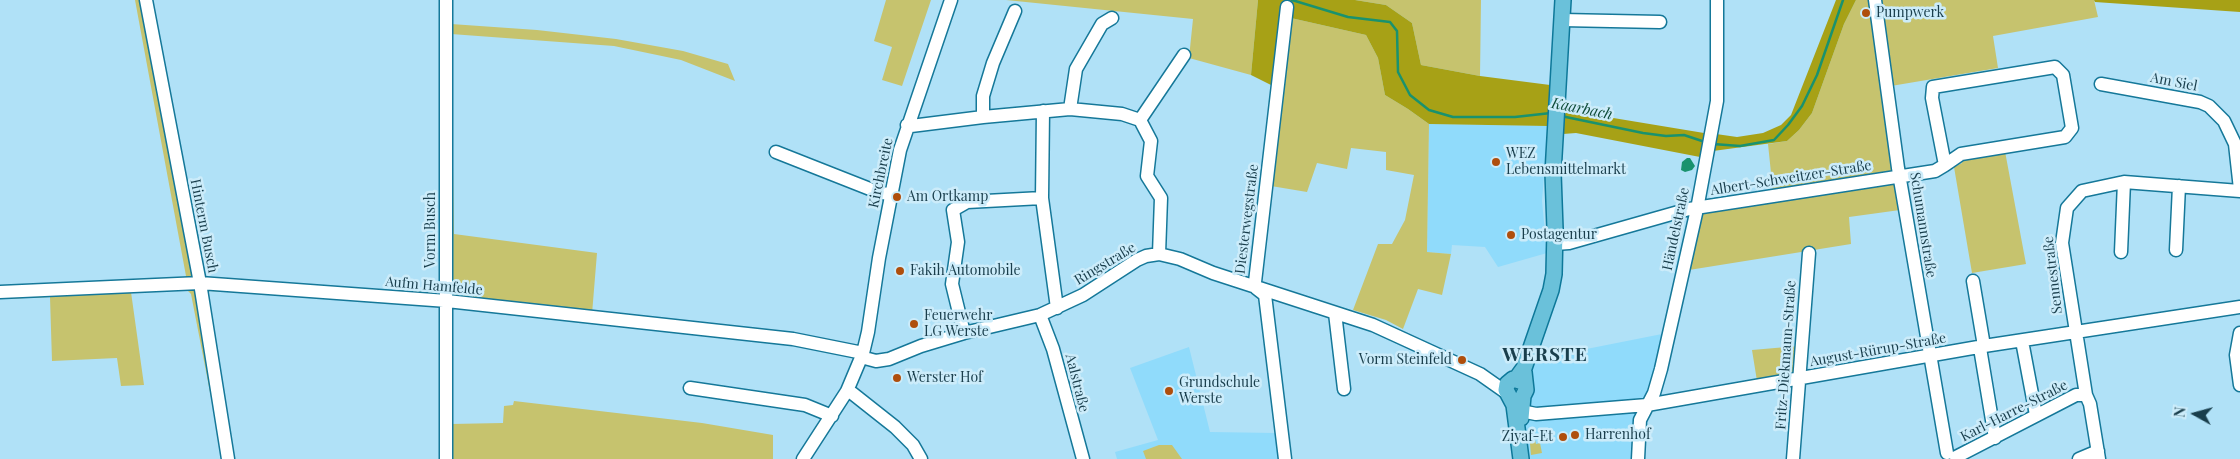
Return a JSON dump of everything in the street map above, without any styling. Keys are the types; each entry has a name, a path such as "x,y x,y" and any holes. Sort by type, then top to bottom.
{"main road":[{"path":"1521,453 1514,405 1517,388 1553,283 1562,244 1552,184 1563,0"}],"street":[{"name":"Hinterm Busch","path":"146,0 200,283 228,459"},
{"name":"Vorm Busch","path":"446,0 446,459"},
{"name":"Kirchbreite","path":"862,355 868,332 896,166 907,125 951,0"},
{"name":"Händelstraße","path":"1638,459 1640,420 1654,393 1661,368 1697,209 1717,101 1717,0"},
{"name":"Schumannstraße","path":"1875,0 1900,176 1930,357 1950,457"},
{"name":"Diesterwegstraße","path":"1285,459 1265,295 1256,288 1255,282 1287,7"},
{"path":"983,117 986,88 993,63 1015,10"},
{"path":"1070,109 1076,69 1102,24 1112,18"},
{"path":"1562,20 1660,22"},
{"path":"1140,120 1184,55"},
{"name":"Albert-Schweitzer-Straße","path":"1562,244 1689,209 1935,171 1961,154 2065,138 2072,128 2064,75 2055,67 1933,88 1932,98 1945,164"},
{"name":"Am Siel","path":"2101,84 2200,102 2213,109 2224,120 2235,144 2240,190"},
{"path":"907,125 1070,109 1122,114 1140,120 1151,141 1147,176 1161,198 1159,254"},
{"path":"1042,111 1042,198 1057,308"},
{"path":"776,152 875,191 890,195"},
{"path":"2121,252 2124,182"},
{"name":"Sennestraße","path":"2098,455 2090,404 2086,395 2062,243 2067,208 2082,191 2124,182 2240,190"},
{"path":"2176,250 2179,186"},
{"path":"964,333 952,284 958,242 952,210 967,202 1042,198"},
{"name":"Fritz-Diekmann-Straße","path":"1793,459 1809,253"},
{"name":"Ringstraße","path":"862,355 876,361 889,359 921,346 964,333 1040,315 1083,295 1137,260 1159,254 1180,259 1256,288 1373,325 1480,374 1504,380 1517,388"},
{"path":"1973,281 1995,438"},
{"name":"Aufm Hamfelde","path":"0,292 200,283 447,300 793,339 862,355"},
{"name":"August-Rürup-Straße","path":"1517,388 1536,414 1647,405 1982,347 2240,307"},
{"path":"1335,313 1344,390"},
{"name":"Aalstraße","path":"1040,315 1054,349 1082,459"},
{"path":"2240,333 2236,355 2240,386"},
{"path":"2022,341 2036,415"},
{"path":"803,459 847,391 862,355"},
{"path":"690,388 804,405 832,416"},
{"path":"847,391 895,428 913,445 921,459"},
{"name":"Karl-Harre-Straße","path":"1950,457 1995,438 2076,395 2086,395"},
{"path":"2079,459 2098,455"}],"shaded area":[{"path":"135,0 150,0 201,273 214,280 442,293 451,24 537,30 616,39 683,51 728,64 735,81 681,60 614,46 451,34 454,234 597,253 592,314 453,298 452,308 449,313 451,424 503,423 504,406 513,405 514,401 702,423 773,435 773,459 441,459 444,309 438,303 210,291 205,295 234,459 223,459 191,294 187,290 131,292 144,385 121,386 117,358 52,361 50,297 0,299 0,288 182,281 186,276"},
{"path":"886,0 931,0 902,86 882,80 892,47 874,41"},
{"path":"1006,0 1258,0 1251,75 1189,58 1193,19"},
{"path":"1258,0 1355,0 1386,5 1412,23 1421,65 1480,76 1550,85 1548,126 1429,124 1385,95 1378,58 1366,35 1291,18 1275,87 1251,75"},
{"path":"1355,0 1481,0 1480,76 1421,65 1412,23 1386,5"},
{"path":"1836,0 1856,0 1844,24 1812,113 1799,130 1787,141 1713,151 1716,134 1737,137 1763,133 1781,125 1791,115"},
{"path":"1856,0 1871,0 1894,166 1888,174 1773,192 1768,144 1787,141 1799,130 1812,113 1844,24"},
{"path":"1879,0 2094,0 2098,17 1993,36 1998,68 1891,86"},
{"path":"2094,0 2240,0 2240,12 2095,2"},
{"path":"1291,18 1366,35 1378,58 1385,95 1429,124 1427,252 1451,254 1442,295 1418,289 1403,329 1386,320 1353,310 1378,244 1392,244 1405,220 1414,175 1386,170 1386,152 1351,148 1347,169 1317,163 1307,192 1271,186"},
{"path":"1565,110 1704,133 1700,157 1576,133 1563,134"},
{"path":"1429,124 1548,126 1542,201 1547,253 1498,267 1485,247 1452,245 1451,254 1427,252"},
{"path":"2004,146 2026,264 1972,273 1954,167 1962,163 1963,158"},
{"path":"1690,158 1695,166 1692,170 1685,172 1681,170 1682,162"},
{"path":"1888,181 1897,186 1900,210 1849,217 1851,244 1689,270 1701,211"},
{"path":"1667,333 1634,459 1523,459 1526,361"},
{"path":"1798,346 1792,375 1757,381 1752,350"},
{"name":"Grundschule Werste","path":"1189,347 1210,432 1276,433 1279,459 1117,459 1115,452 1158,440 1130,368"},
{"path":"1529,432 1533,432 1536,444 1540,443 1542,453 1531,455"},
{"path":"1159,445 1172,445 1182,459 1146,459 1143,451"}],"waterway":[{"name":"Kaarbach","path":"1292,0 1348,17 1390,22 1397,31 1398,72 1410,95 1429,110 1453,117 1515,117 1551,113"},
{"name":"Kaarbach","path":"1713,144 1740,146 1774,140 1788,125 1802,106 1817,75 1843,0"},
{"name":"Kaarbach","path":"1561,116 1643,133 1666,136 1684,135 1705,142"}],"place":[{"name":"Pumpwerk","path":"1866,13"},
{"name":"WEZ Lebensmittelmarkt","path":"1496,162"},
{"name":"Am Ortkamp","path":"897,197"},
{"name":"Postagentur","path":"1511,235"},
{"name":"Fakih Automobile","path":"900,271"},
{"name":"Feuerwehr LG Werste","path":"914,324"},
{"name":"Vorm Steinfeld","path":"1462,360"},
{"name":"Werster Hof","path":"897,378"},
{"name":"Grundschule Werste","path":"1169,391"},
{"name":"Harrenhof","path":"1575,435"},
{"name":"Ziyaf-Et","path":"1563,437"}],"district":[{"name":"WERSTE","path":"1545,355"}]}
